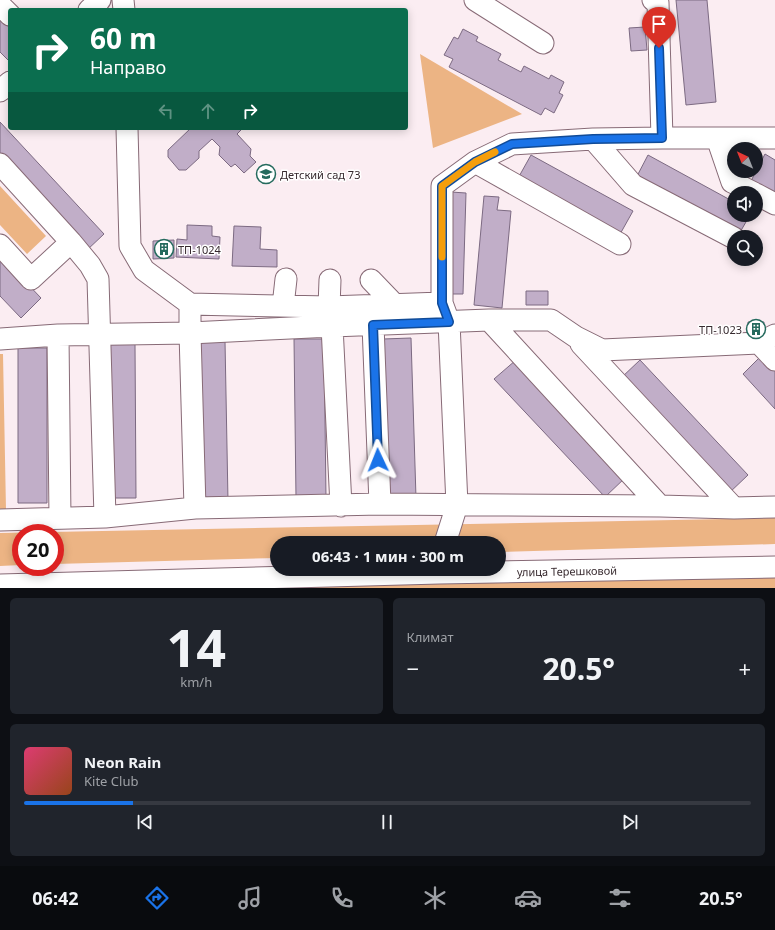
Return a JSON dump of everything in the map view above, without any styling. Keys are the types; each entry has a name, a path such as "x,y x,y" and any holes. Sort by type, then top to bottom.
{"street":[{"path":"73,0 81,8"},
{"path":"91,8 100,0"},
{"path":"475,0 543,43"},
{"path":"653,0 658,3 662,138"},
{"path":"0,5 8,14"},
{"path":"0,92 8,84"},
{"path":"127,130 130,246 144,270 190,304 284,306 373,325 446,312"},
{"path":"717,138 732,182 740,186"},
{"path":"448,536 456,505 446,312 442,186 475,162 512,144 593,139 775,138"},
{"path":"593,139 633,185 727,234"},
{"path":"475,162 620,244"},
{"path":"0,164 71,242 90,265 98,279 105,517"},
{"path":"763,198 775,204"},
{"path":"0,245 31,279 71,242"},
{"path":"284,306 286,279"},
{"path":"330,280 330,317 341,506"},
{"path":"371,280 395,305"},
{"path":"190,304 195,508"},
{"path":"0,339 58,334 190,333 330,317 395,305 489,320 551,320 576,337 602,350 767,339 775,360"},
{"path":"489,320 660,506"},
{"path":"373,325 380,504"},
{"path":"58,334 60,518"},
{"path":"576,337 734,508"},
{"path":"0,520 105,517 195,508 380,504 734,508 775,507"},
{"name":"улица Терешковой","path":"506,570 775,567"},
{"name":"улица Терешковой","path":"0,585 282,576"}],"shaded area":[{"path":"420,54 522,114 433,148"},
{"path":"0,186 46,236 27,254 0,225"},
{"path":"0,354 3,354 6,510 0,510"},
{"path":"775,518 775,544 506,552 506,536 270,536 270,558 64,564 64,532"},
{"path":"0,533 12,533 12,565 0,566"},
{"path":"775,567 775,588 0,588 443,576 506,576 506,574"}],"building":[{"path":"676,0 707,0 716,102 686,105"},
{"path":"0,12 8,20 8,60 0,52"},
{"path":"645,27 647,50 631,51 629,28"},
{"path":"463,29 478,37 476,41 501,54 498,60 521,72 524,66 549,79 551,75 564,82 559,93 563,95 554,113 545,108 541,115 449,67 453,59 444,55 454,37 458,39"},
{"path":"0,122 104,234 86,251 0,159"},
{"path":"189,130 241,130 237,134 251,149 250,156 256,162 244,173 235,164 231,167 219,155 220,147 212,139 199,151 199,158 186,170 179,170 168,157 168,150"},
{"path":"765,154 775,160 775,193 751,181 753,178 763,178 763,158"},
{"path":"531,155 633,211 619,236 517,180"},
{"path":"648,155 727,198 727,222 746,222 741,230 732,230 636,178"},
{"path":"451,192 466,193 463,294 451,294"},
{"path":"484,196 499,197 497,210 511,211 502,308 474,305"},
{"path":"187,225 212,226 212,236 220,237 219,259 176,257 177,239 187,240"},
{"path":"234,226 261,227 260,249 277,250 277,267 232,266"},
{"name":"ТП-1024","path":"174,240 174,258 153,259 153,241"},
{"path":"0,255 41,298 21,318 0,296"},
{"path":"526,291 548,291 548,305 526,305"},
{"name":"ТП-1023","path":"748,322 764,322 764,337 747,337"},
{"path":"411,338 416,498 388,499 383,339"},
{"path":"294,339 324,339 326,498 296,498"},
{"path":"197,341 225,341 228,501 200,502"},
{"path":"107,344 135,344 136,498 108,498"},
{"path":"18,348 47,348 47,503 18,503"},
{"path":"762,355 775,369 775,409 743,374"},
{"path":"516,360 626,477 605,497 494,379"},
{"path":"640,360 748,475 728,494 621,378"}],"slow traffic":[{"path":"442,257 442,186 475,162 495,152"}],"place":[{"name":"Детский сад 73","path":"266,174"},
{"name":"ТП-1024","path":"164,249"},
{"name":"ТП-1023","path":"756,329"}],"route":[{"path":"378,460 373,325 449,322 442,303 442,186 475,162 512,144 593,139 662,138 659,48"}]}
